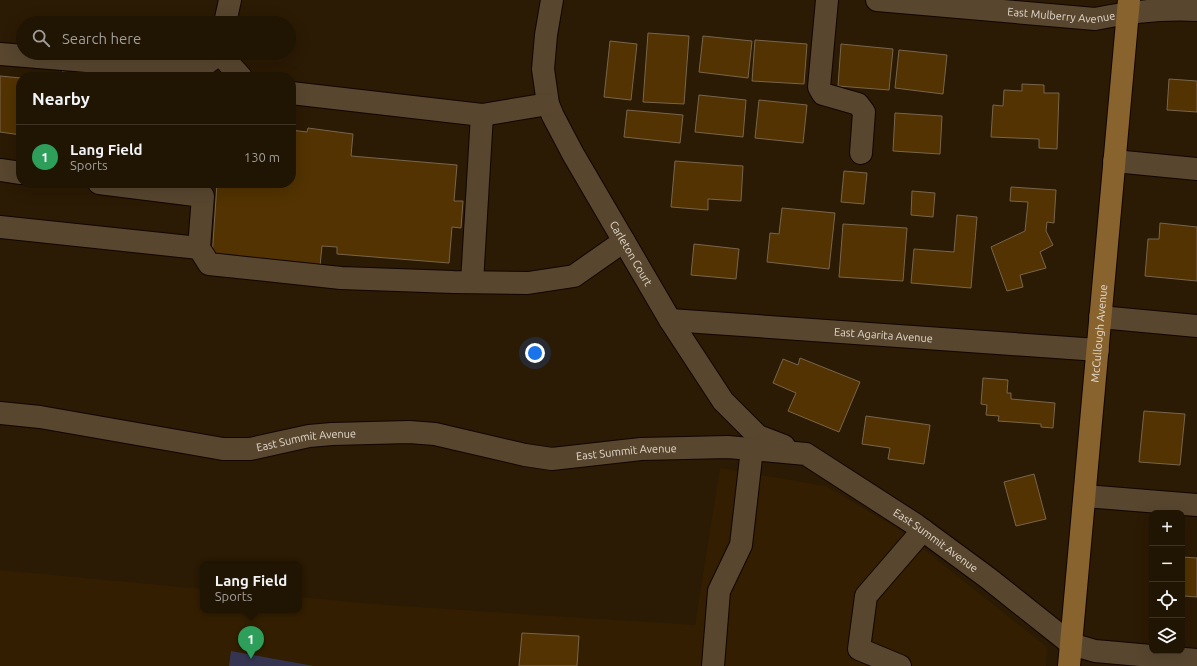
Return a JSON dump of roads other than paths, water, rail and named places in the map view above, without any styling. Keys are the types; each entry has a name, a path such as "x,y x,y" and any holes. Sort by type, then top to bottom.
{"main road":[{"name":"McCullough Avenue","path":"1069,666 1128,6"}],"street":[{"path":"227,16 230,0"},
{"name":"Carleton Court","path":"552,0 546,34 543,69 548,104 573,154 670,320 723,401 758,436 806,454"},
{"path":"826,0 819,87 823,94 858,104 864,112 860,153"},
{"name":"East Mulberry Avenue","path":"876,0 1095,19 1128,6 1197,10"},
{"path":"0,54 16,55"},
{"path":"74,60 198,70 211,60"},
{"path":"226,60 237,72"},
{"path":"296,94 482,115 548,104"},
{"path":"472,282 482,115"},
{"path":"1114,161 1197,169"},
{"path":"0,170 16,172"},
{"path":"139,188 203,196 199,248 209,264 341,278 528,283 574,276 624,241"},
{"path":"0,227 199,248"},
{"path":"1100,318 1197,326"},
{"name":"East Agarita Avenue","path":"670,320 1098,350"},
{"name":"East Summit Avenue","path":"0,413 40,417 223,449 250,449 309,436 409,432 436,434 525,455 552,459 642,449 728,447 806,454 923,530 988,578 1071,644 1095,652 1197,660"},
{"path":"713,666 719,591 741,545 752,449"},
{"path":"1085,496 1197,506"},
{"path":"900,666 859,649 866,596 923,530"}],"place":[{"name":"Lang Field","path":"251,659"}]}
